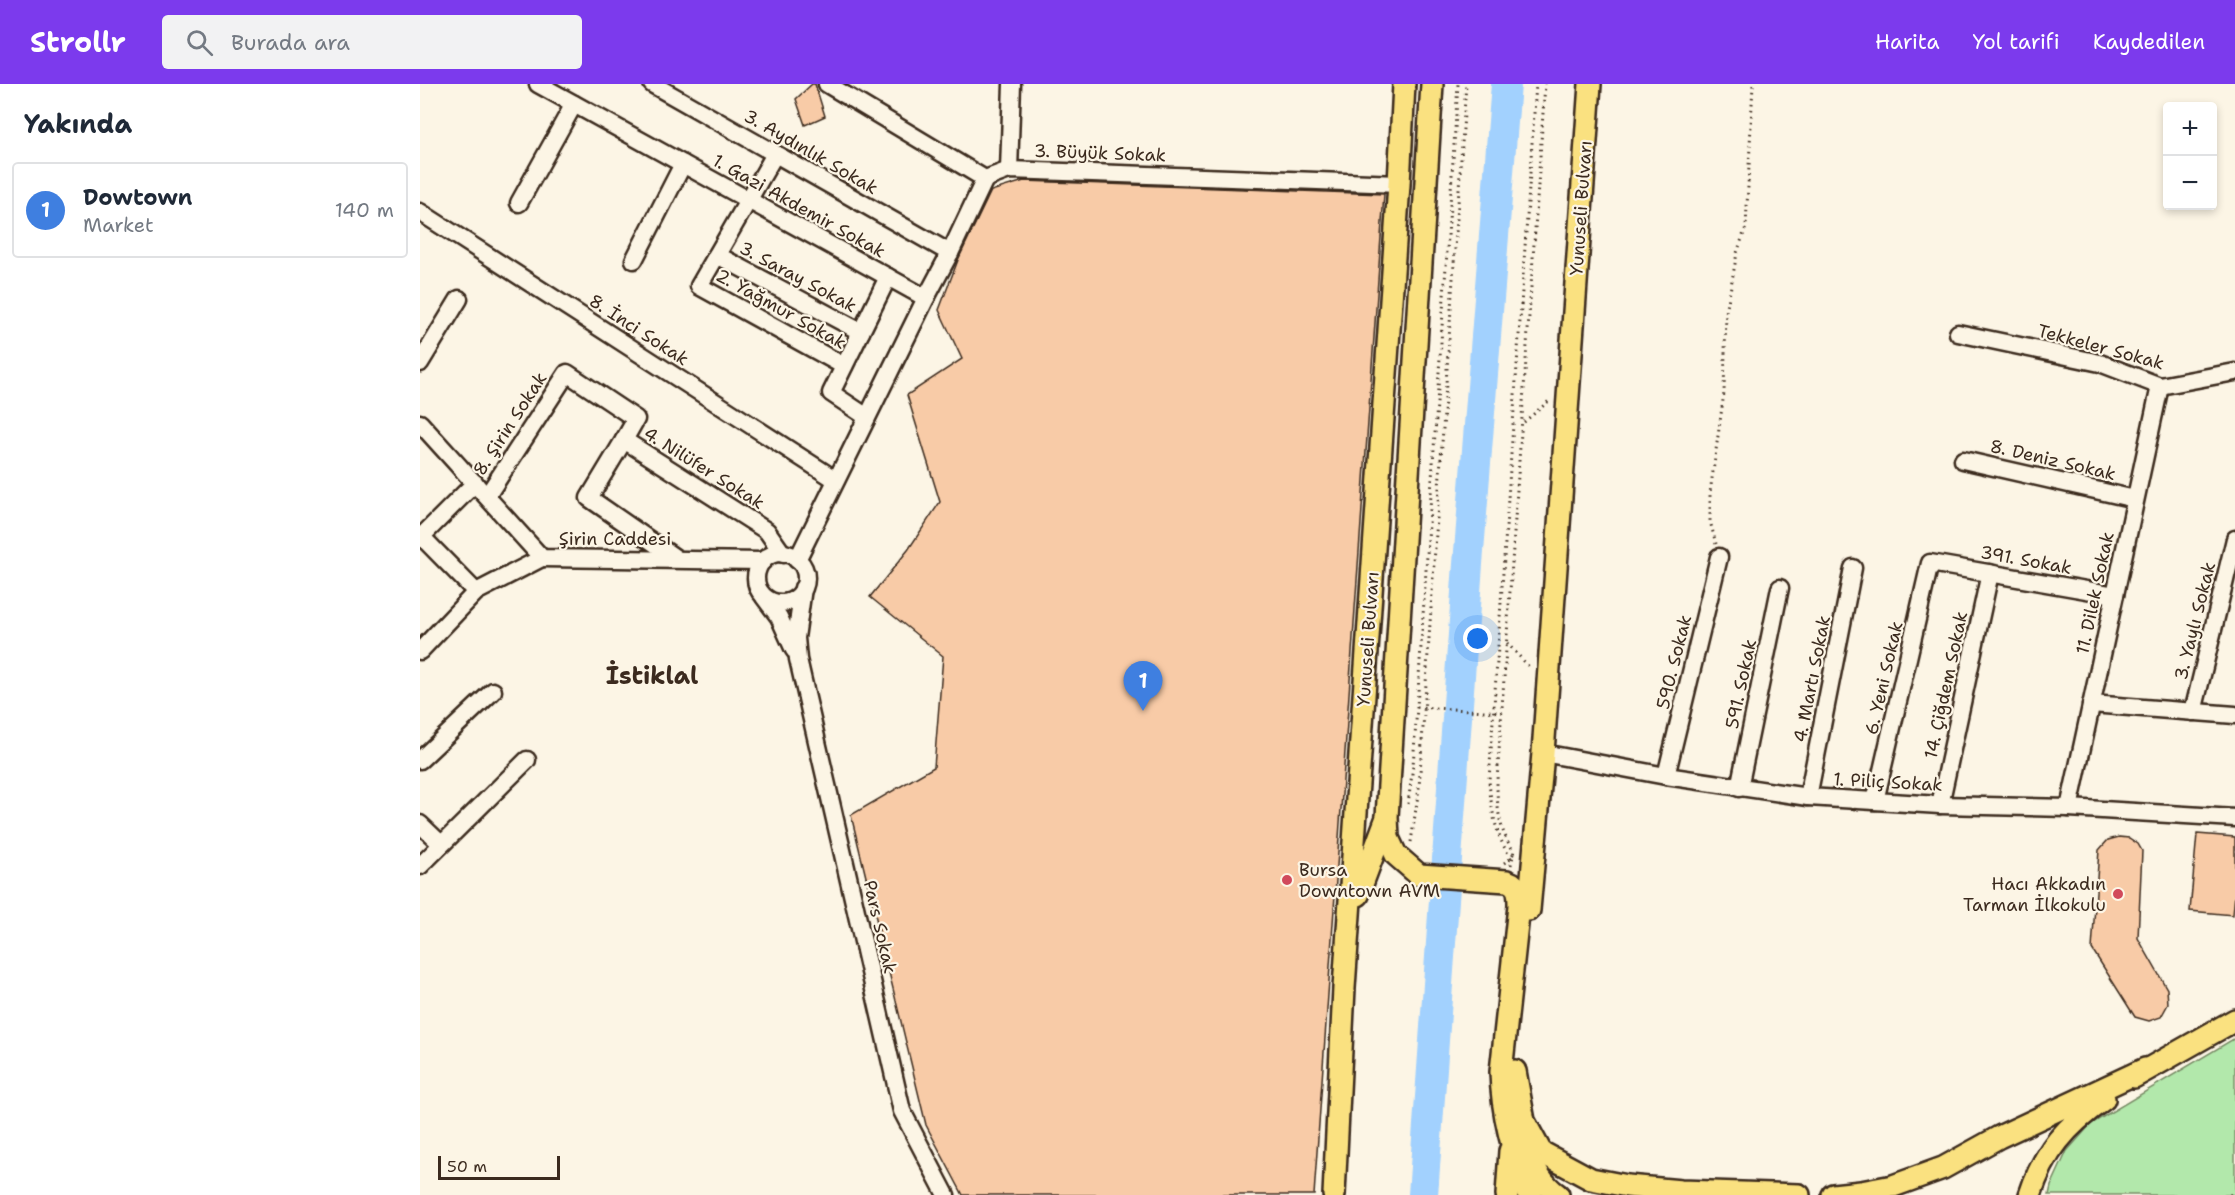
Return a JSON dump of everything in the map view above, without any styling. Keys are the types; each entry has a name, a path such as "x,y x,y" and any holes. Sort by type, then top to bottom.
{"main road":[{"name":"Yunuseli Bulvarı","path":"1334,1195 1348,930 1404,84"},
{"name":"Yunuseli Bulvarı","path":"1396,814 1396,675 1432,84"},
{"name":"Yunuseli Bulvarı","path":"1515,1071 1543,753 1590,84"},
{"path":"1396,814 1388,838 1396,855 1413,869 1499,875 1514,884 1519,891 1501,1072 1502,1100 1510,1143 1527,1191 1531,1195"},
{"path":"1348,930 1362,882 1396,814"},
{"path":"2214,1032 2235,1013"},
{"path":"1833,1195 1893,1186 1942,1168 1999,1137 2145,1069 2235,1020"},
{"path":"2030,1195 2042,1165 2062,1134 2079,1117 2145,1069"},
{"path":"1507,1195 1515,1071"},
{"path":"1515,1071 1524,1121 1541,1152 1591,1179 1627,1186 1681,1191 1799,1195"},
{"path":"1513,1107 1521,1142 1534,1167 1550,1190 1558,1195"}],"street":[{"name":"1. Gazi Akdemir Sokak","path":"538,84 926,298"},
{"name":"3. Aydınlık Sokak","path":"652,84 950,253"},
{"path":"790,557 836,480 985,179 827,84"},
{"path":"1009,170 1012,84"},
{"path":"519,203 573,104"},
{"path":"717,255 776,154"},
{"path":"634,260 683,164"},
{"name":"3. Büyük Sokak","path":"985,179 1009,170 1399,184"},
{"name":"8. İnci Sokak","path":"420,212 836,480"},
{"name":"2. Yağmur Sokak","path":"717,255 699,286 844,366"},
{"name":"3. Saray Sokak","path":"717,255 861,332"},
{"name":"2. Yağmur Sokak","path":"867,417 831,393 888,277"},
{"path":"420,363 459,299"},
{"name":"Tekkeler Sokak","path":"1958,333 2100,363 2160,386 2235,372"},
{"name":"8. Şirin Sokak","path":"487,496 567,373 636,419 624,440"},
{"name":"11. Dilek Sokak","path":"2069,808 2160,386"},
{"name":"Şirin Caddesi","path":"422,428 542,558 763,561"},
{"name":"4. Nilüfer Sokak","path":"677,559 589,498 624,440 767,531 790,557"},
{"name":"8. Deniz Sokak","path":"1962,460 2135,499"},
{"path":"475,483 421,537 476,592"},
{"name":"3. Yaylı Sokak","path":"2193,712 2230,573 2235,539"},
{"path":"776,554 790,557 805,573 796,638 798,659 779,617 759,591 756,575 763,561 776,554"},
{"name":"590. Sokak","path":"1666,776 1719,557"},
{"path":"420,651 476,592 542,558"},
{"name":"391. Sokak","path":"1930,563 2115,595"},
{"name":"6. Yeni Sokak","path":"1875,801 1930,563"},
{"name":"4. Martı Sokak","path":"1808,797 1853,568"},
{"name":"14. Çiğdem Sokak","path":"1940,805 1990,573"},
{"path":"764,596 778,603 786,602 804,588"},
{"name":"591. Sokak","path":"1739,788 1780,588"},
{"name":"Pars Sokak","path":"798,659 902,1111 946,1195"},
{"path":"420,760 493,691"},
{"path":"2091,704 2229,714 2235,702"},
{"name":"1. Piliç Sokak","path":"1543,753 1666,776 1808,797 1940,805 2069,808 2235,818"},
{"path":"420,866 526,760"},
{"path":"420,824 441,844"}],"path":[{"path":"1396,814 1413,766 1458,84"},
{"path":"1413,869 1466,84"},
{"path":"1511,858 1502,848 1491,807 1489,780 1536,84"},
{"path":"1514,852 1499,823 1497,801 1545,84"},
{"path":"1719,557 1710,521 1710,493 1724,393 1726,313 1732,271 1746,227 1753,84"},
{"path":"1507,643 1531,670"},
{"path":"1431,708 1502,712"},
{"path":"1499,875 1519,843"},
{"path":"1499,875 1514,852"},
{"path":"1499,875 1511,858"},
{"path":"2230,1195 2235,1191"}],"green space":[{"path":"2235,1038 2235,1195 2049,1195 2067,1151 2091,1124"}],"building":[{"path":"812,84 815,84 825,116 805,125 796,99"},
{"path":"1024,181 1384,194 1314,1195 963,1195 926,1125 851,815 934,767 943,656 870,597 908,550 940,502 907,395 962,359 939,310 958,260 991,191"},
{"path":"2197,834 2235,837 2233,915 2190,911"},
{"name":"Hacı Akkadın Tarman İlkokulu","path":"2119,837 2129,838 2138,844 2142,851 2138,938 2167,989 2168,1004 2161,1017 2149,1021 2135,1017 2092,949 2099,850 2108,840"}],"waterway":[{"path":"1423,1195 1468,564 1506,84"}],"place":[{"name":"Dowtown","path":"1143,711"},
{"name":"Bursa Downtown AVM","path":"1287,880"},
{"name":"Hacı Akkadın Tarman İlkokulu","path":"2118,894"}],"district":[{"name":"İstiklal","path":"652,676"}]}
